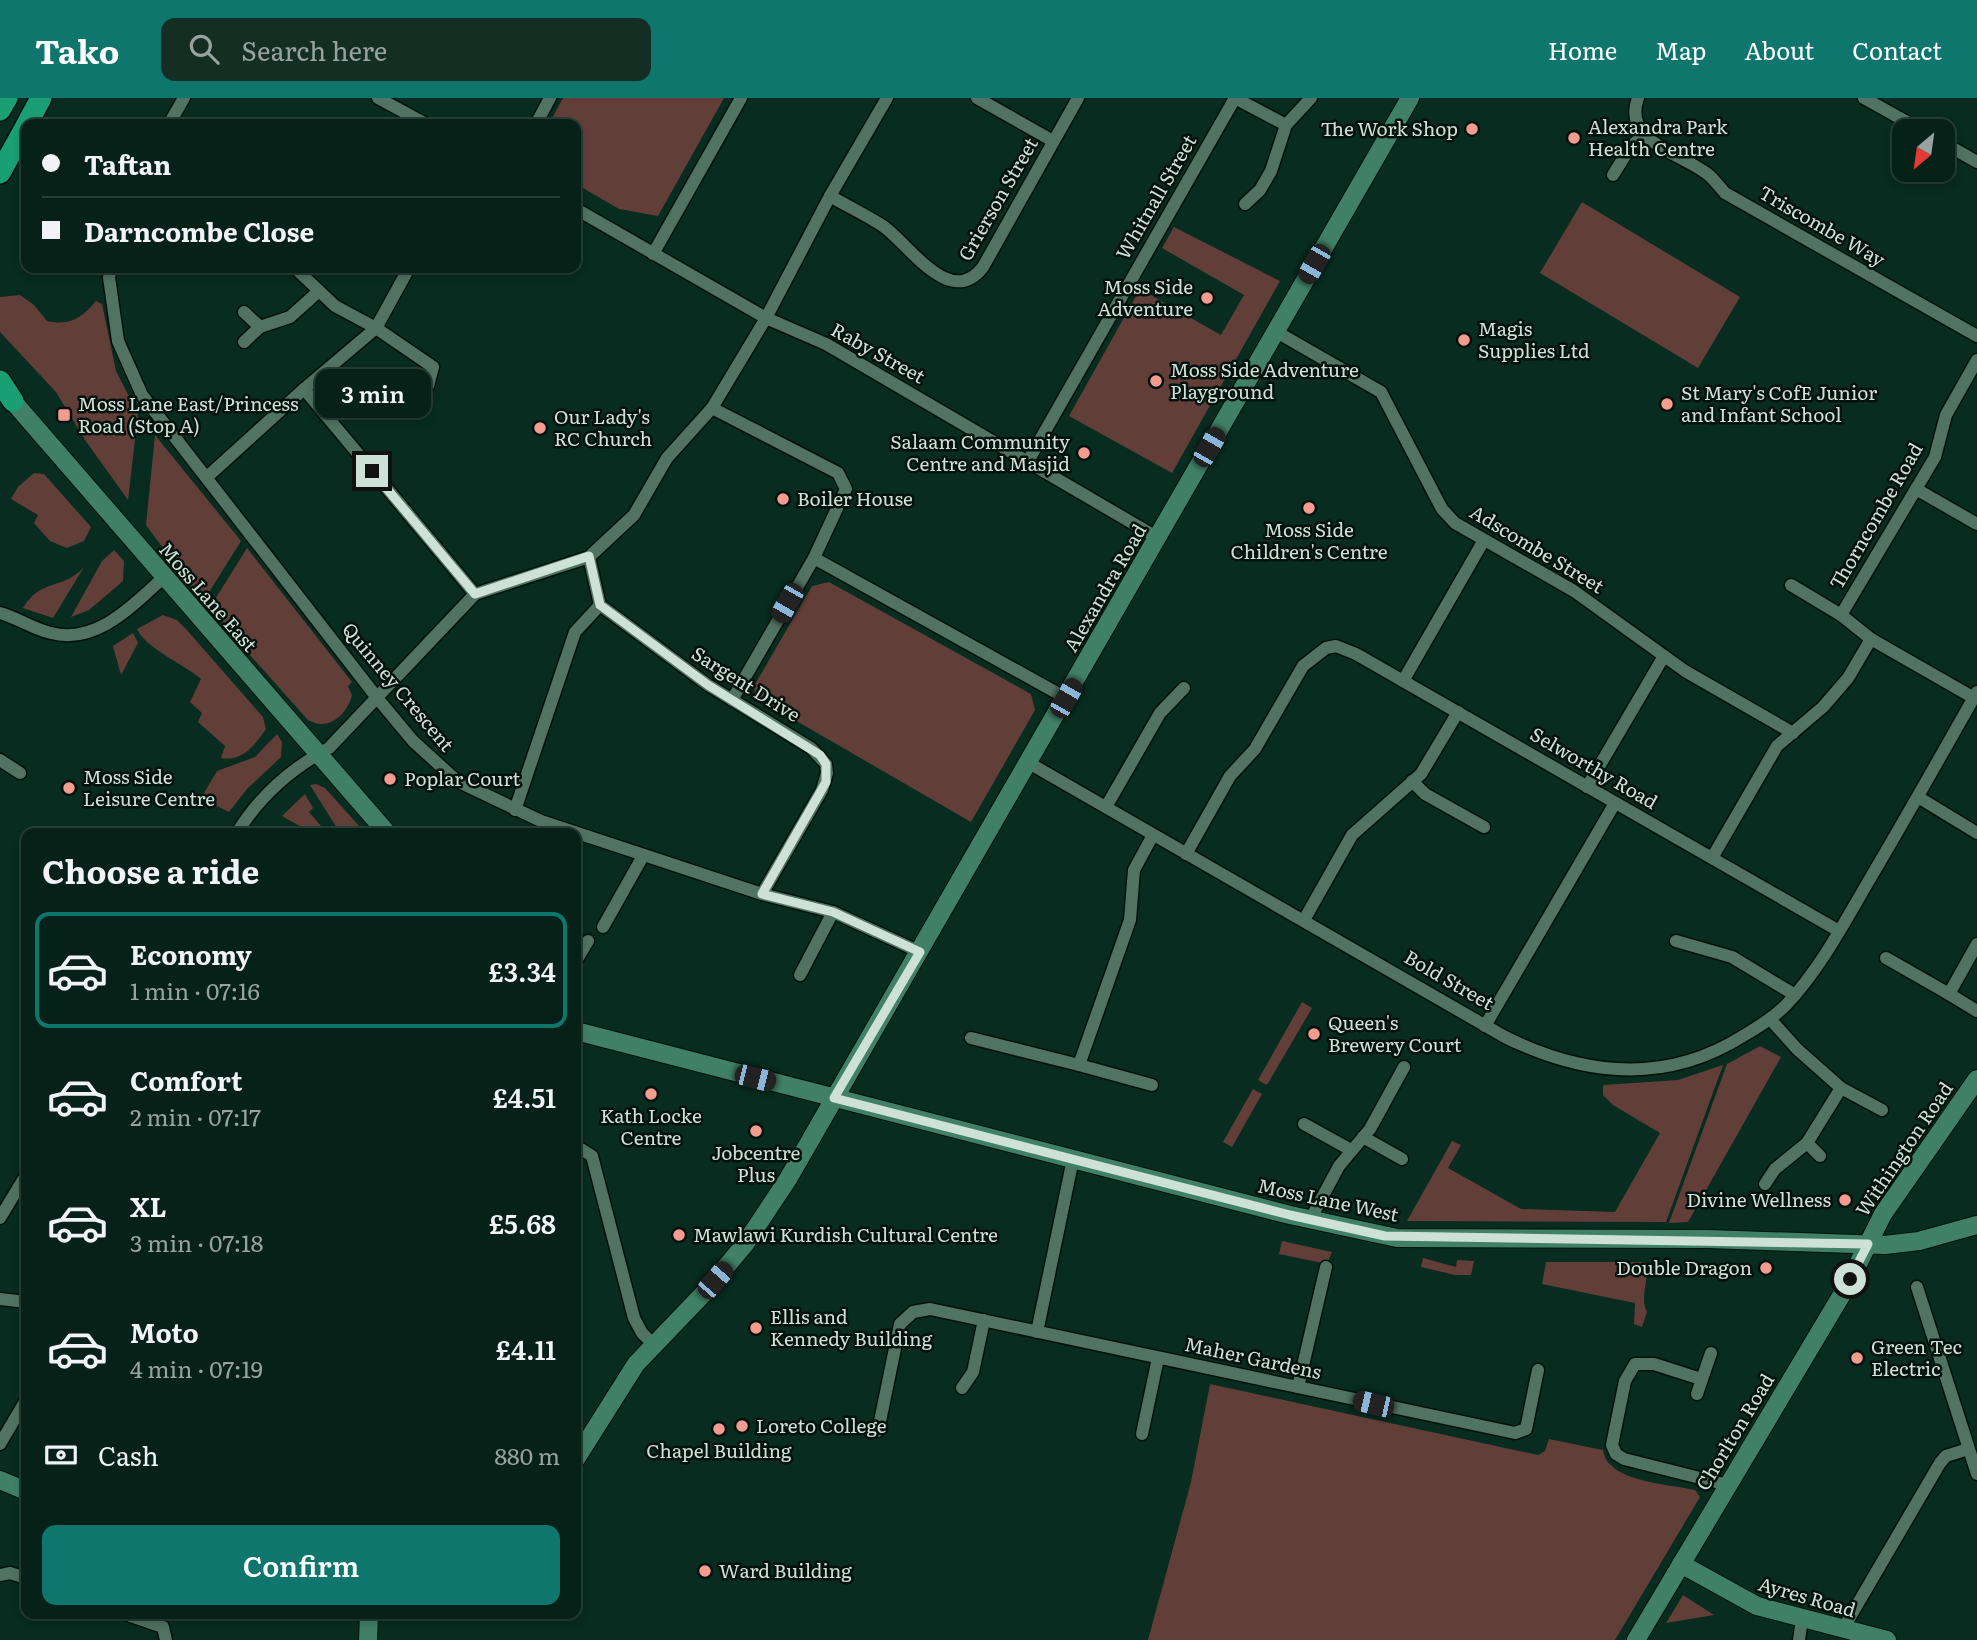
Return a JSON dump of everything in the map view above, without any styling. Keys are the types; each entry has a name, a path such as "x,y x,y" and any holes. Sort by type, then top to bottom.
{"highway":[{"path":"0,110 7,98"},
{"path":"30,119 41,98"},
{"path":"0,173 21,136"},
{"path":"0,381 4,393"}],"main road":[{"name":"Alexandra Road","path":"581,1451 625,1379 653,1344 705,1292 746,1244 789,1179 1410,98"},
{"name":"Moss Lane East","path":"4,393 383,828"},
{"path":"581,1032 834,1098"},
{"name":"Withington Road","path":"1868,1244 1890,1204 1977,1079"},
{"name":"Moss Lane West","path":"834,1098 1310,1220 1406,1238 1708,1239 1868,1244 1912,1242 1977,1225"},
{"name":"Chorlton Road","path":"1636,1640 1847,1286 1868,1244"},
{"path":"0,1480 21,1489"},
{"name":"Ayres Road","path":"1681,1564 1743,1600 1802,1619 1887,1640"},
{"path":"368,1640 369,1619"}],"street":[{"path":"172,119 184,98"},
{"path":"539,119 551,98"},
{"path":"653,254 741,98"},
{"path":"241,828 261,800 329,748 475,594 589,556 634,515 667,458 712,408 766,318 830,196 887,98"},
{"path":"977,98 1053,141"},
{"name":"Grierson Street","path":"830,196 884,227 939,276 955,282 971,279 983,267 1078,98"},
{"path":"1245,204 1260,190 1271,171 1286,125 1311,98"},
{"path":"1614,176 1630,146 1648,138 1635,116 1638,98"},
{"path":"1864,98 1902,119"},
{"path":"1231,99 1286,125"},
{"name":"Whitnall Street","path":"1028,461 1231,99"},
{"path":"385,100 417,119"},
{"name":"Triscombe Way","path":"1648,138 1709,175 1725,193 1977,336"},
{"path":"1955,149 1977,162"},
{"name":"Raby Street","path":"581,212 766,318 826,344 1158,538"},
{"name":"Quinney Crescent","path":"110,273 118,341 142,395 378,699 434,763 457,781 515,810 565,828"},
{"path":"300,273 335,306 376,328 433,367 428,386"},
{"path":"207,477 304,388 376,328 406,273"},
{"path":"244,342 260,327 290,317 319,291"},
{"path":"244,312 260,327"},
{"name":"Adscombe Street","path":"1275,331 1381,392 1442,509 1455,523 1574,591 1664,656 1793,733"},
{"name":"Thorncombe Road","path":"1841,615 1935,457 1945,415 1977,360"},
{"path":"304,388 475,594"},
{"path":"712,408 838,473 844,480 844,498 814,558 732,700"},
{"path":"1916,489 1977,524"},
{"path":"1403,681 1484,540"},
{"path":"515,810 575,632 600,605 589,556"},
{"path":"814,558 1066,698"},
{"path":"0,613 49,633 83,635 118,617 163,578"},
{"path":"1791,585 1841,615 1871,639 1975,695"},
{"name":"Sargent Drive","path":"600,605 732,700 811,748 826,764 827,773 822,790 762,894"},
{"path":"1712,858 1777,747 1824,707 1848,678 1871,639"},
{"name":"Selworthy Road","path":"1186,854 1230,776 1255,749 1303,666 1326,648 1336,646 1356,654 1839,932"},
{"path":"1587,787 1664,656"},
{"path":"1105,807 1160,713 1184,688"},
{"name":"Bold Street","path":"1028,763 1533,1051 1568,1064 1633,1071 1671,1065 1714,1052 1770,1019 1795,995 1839,932 1919,797 1975,695"},
{"path":"1304,920 1352,835 1429,762 1458,712"},
{"path":"0,760 20,773"},
{"path":"1412,781 1425,794 1484,827"},
{"path":"1919,797 1977,833"},
{"path":"1485,1026 1615,803"},
{"name":"Quinney Crescent","path":"581,834 762,894 833,912 920,952"},
{"path":"1079,1065 1130,920 1134,870 1153,835"},
{"path":"603,927 643,856"},
{"path":"800,975 833,912"},
{"path":"581,952 587,941"},
{"path":"1676,941 1732,957 1795,995"},
{"path":"1949,994 1977,944"},
{"path":"1886,958 1977,1010"},
{"path":"1770,1019 1797,1049 1841,1088 1882,1110"},
{"path":"971,1038 1152,1085"},
{"path":"1310,1220 1339,1166 1363,1137 1404,1067"},
{"path":"1766,1184 1775,1169 1807,1143 1841,1088"},
{"path":"1304,1124 1351,1150"},
{"path":"1363,1137 1402,1159"},
{"path":"1807,1143 1820,1156"},
{"path":"581,1149 592,1156 634,1318 642,1333 653,1344"},
{"path":"1037,1332 1073,1159"},
{"path":"0,1218 21,1183"},
{"path":"1298,1387 1326,1267"},
{"path":"1917,1287 1977,1474"},
{"path":"0,1299 21,1302"},
{"name":"Maher Gardens","path":"878,1431 897,1336 905,1317 918,1310 930,1309 984,1320 1515,1433 1526,1429 1538,1370"},
{"path":"962,1388 973,1372 984,1320"},
{"path":"1697,1394 1711,1353"},
{"path":"1142,1434 1158,1358"},
{"path":"1701,1379 1654,1364 1635,1364 1625,1381 1612,1445 1616,1454 1624,1459 1728,1485"},
{"path":"0,1444 21,1408"},
{"path":"1843,1629 1940,1463 1950,1454 1968,1448"},
{"path":"0,1575 10,1573 21,1576"},
{"path":"135,1619 164,1633"},
{"path":"1799,1640 1802,1619"}],"shaded area":[{"path":"563,98 724,98 658,216 619,209 581,187 581,119 552,119"},
{"path":"1582,202 1740,297 1698,368 1540,273"},
{"path":"1174,227 1280,281 1172,473 1069,416 1140,289 1221,335 1244,295 1162,248"},
{"path":"20,295 34,305 47,321 55,322 75,319 96,301 102,304 116,371 138,414 128,500 85,440 56,392 0,332 0,297"},
{"path":"155,435 241,541 203,602 146,525"},
{"path":"34,473 44,474 91,527 84,541 67,548 50,541 34,523 38,515 11,499 18,487"},
{"path":"247,548 352,682 348,686 352,695 346,709 336,720 323,724 308,720 209,609"},
{"path":"114,550 124,561 123,581 89,610 71,617 102,561"},
{"path":"84,567 53,618 23,608 37,592 68,579"},
{"path":"829,582 1031,694 1035,710 971,822 755,697 754,686 812,586"},
{"path":"163,615 177,620 186,629 263,717 266,729 242,755 229,759 221,758 225,746 198,722 202,713 190,702 201,679 156,649 137,629"},
{"path":"133,633 138,643 121,675 113,646"},
{"path":"277,734 282,742 281,757 247,789 229,812 201,798 217,771 255,757"},
{"path":"316,784 325,788 360,828 337,828 310,785"},
{"path":"305,794 313,808 309,812 323,828 303,828 282,816"},
{"path":"1302,1002 1312,1008 1267,1085 1258,1080"},
{"path":"1760,1046 1781,1057 1688,1222 1669,1223 1727,1064"},
{"path":"1723,1065 1666,1222 1407,1221 1452,1141 1461,1145 1448,1168 1521,1209 1615,1212 1660,1133 1613,1105 1603,1095 1603,1085 1678,1080"},
{"path":"1253,1089 1262,1094 1232,1147 1223,1142"},
{"path":"1282,1241 1332,1252 1327,1264 1279,1254"},
{"path":"1423,1258 1456,1267 1457,1260 1474,1261 1471,1275 1455,1275 1421,1267"},
{"path":"1546,1262 1646,1262 1644,1300 1647,1312 1642,1327 1634,1324 1635,1303 1542,1284"},
{"path":"1210,1384 1538,1455 1545,1451 1549,1439 1603,1450 1607,1461 1627,1475 1695,1490 1700,1497 1615,1640 1148,1640 1191,1482"},
{"path":"1683,1595 1714,1615 1666,1623"}],"place":[{"name":"The Work Shop","path":"1472,129"},
{"name":"Alexandra Park Health Centre","path":"1574,138"},
{"name":"Moss Side Adventure","path":"1207,298"},
{"name":"Magis Supplies Ltd","path":"1464,340"},
{"name":"Moss Side Adventure Playground","path":"1156,381"},
{"name":"St Mary's CofE Junior and Infant School","path":"1667,404"},
{"name":"Moss Lane East/Princess Road (Stop A)","path":"64,415"},
{"name":"Our Lady's RC Church","path":"540,428"},
{"name":"Salaam Community Centre and Masjid","path":"1084,453"},
{"name":"Boiler House","path":"783,499"},
{"name":"Moss Side Children's Centre","path":"1309,508"},
{"name":"Poplar Court","path":"390,779"},
{"name":"Moss Side Leisure Centre","path":"69,788"},
{"name":"Queen's Brewery Court","path":"1314,1034"},
{"name":"Kath Locke Centre","path":"651,1094"},
{"name":"Jobcentre Plus","path":"756,1131"},
{"name":"Divine Wellness","path":"1845,1200"},
{"name":"Mawlawi Kurdish Cultural Centre","path":"679,1235"},
{"name":"Double Dragon","path":"1766,1268"},
{"name":"Ellis and Kennedy Building","path":"756,1328"},
{"name":"Green Tec Electric","path":"1857,1358"},
{"name":"Loreto College","path":"742,1426"},
{"name":"Chapel Building","path":"719,1429"},
{"name":"Ward Building","path":"705,1571"}],"route":[{"path":"372,471 475,594 589,556 600,605 708,685 820,755 826,764 826,782 762,894 833,912 863,923 920,952 834,1098 1290,1215 1385,1236 1708,1239 1868,1244 1850,1279"}]}
